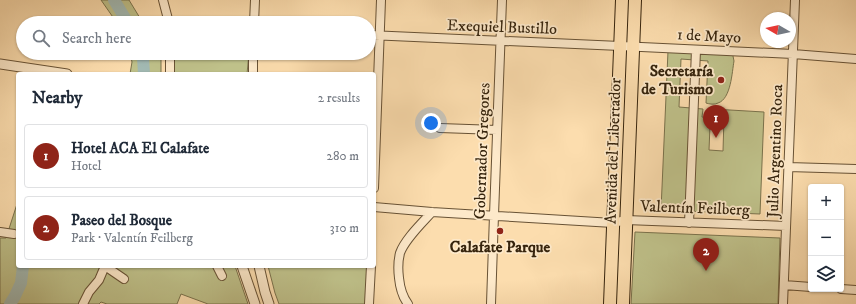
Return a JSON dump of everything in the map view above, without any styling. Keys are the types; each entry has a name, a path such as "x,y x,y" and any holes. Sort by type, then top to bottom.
{"main road":[{"name":"Avenida del Libertador","path":"610,304 622,0"},
{"name":"Avenida del Libertador","path":"623,304 635,0"}],"street":[{"path":"163,0 167,16"},
{"path":"254,16 255,0"},
{"path":"376,137 381,0"},
{"name":"Gobernador Gregores","path":"491,304 502,0"},
{"name":"Julio Argentino Roca","path":"783,304 795,0"},
{"name":"Exequiel Bustillo","path":"376,36 633,46"},
{"name":"1 de Mayo","path":"633,46 793,54 856,59"},
{"path":"689,223 696,50"},
{"path":"170,60 170,72"},
{"path":"253,60 253,72"},
{"path":"0,64 54,72"},
{"path":"440,128 497,130"},
{"path":"788,167 856,169"},
{"name":"Valentín Feilberg","path":"376,207 613,223 626,220 786,226"},
{"path":"408,304 402,294 399,284 398,266 400,256 402,249 408,240 432,212"},
{"path":"0,232 14,234"},
{"path":"83,304 89,292 99,280 104,268"},
{"path":"108,268 124,279"},
{"path":"218,268 222,276"},
{"path":"243,268 255,304"},
{"path":"259,268 270,304"},
{"path":"370,304 371,268"},
{"path":"784,285 808,286"},
{"path":"844,289 856,290"}],"green space":[{"path":"101,0 129,0 139,16 112,16"},
{"path":"668,51 732,54 734,61 728,91 726,96 717,104 706,103 708,61 681,59 679,107 703,109 702,117 708,117 707,125 710,126 709,150 723,151 724,117 713,116 713,109 764,112 760,214 661,210"},
{"path":"626,56 628,57 622,201 620,202"},
{"path":"132,60 161,60 161,72 130,72"},
{"path":"173,60 248,60 247,72 172,72"},
{"path":"16,207 16,268 236,268 248,304 208,304 181,294 177,304 107,304 101,302 99,304 0,304 0,238 6,238"},
{"path":"635,232 780,238 778,304 631,304"},
{"path":"269,268 368,268 366,304 279,304"}],"waterway":[{"path":"114,0 124,16"},
{"path":"143,60 144,72"},
{"path":"10,304 21,283 23,268"}],"place":[{"name":"Secretaría de Turismo","path":"721,80"},
{"name":"Hotel ACA El Calafate","path":"716,138"},
{"name":"Calafate Parque","path":"500,231"},
{"name":"Paseo del Bosque","path":"706,271"}]}
